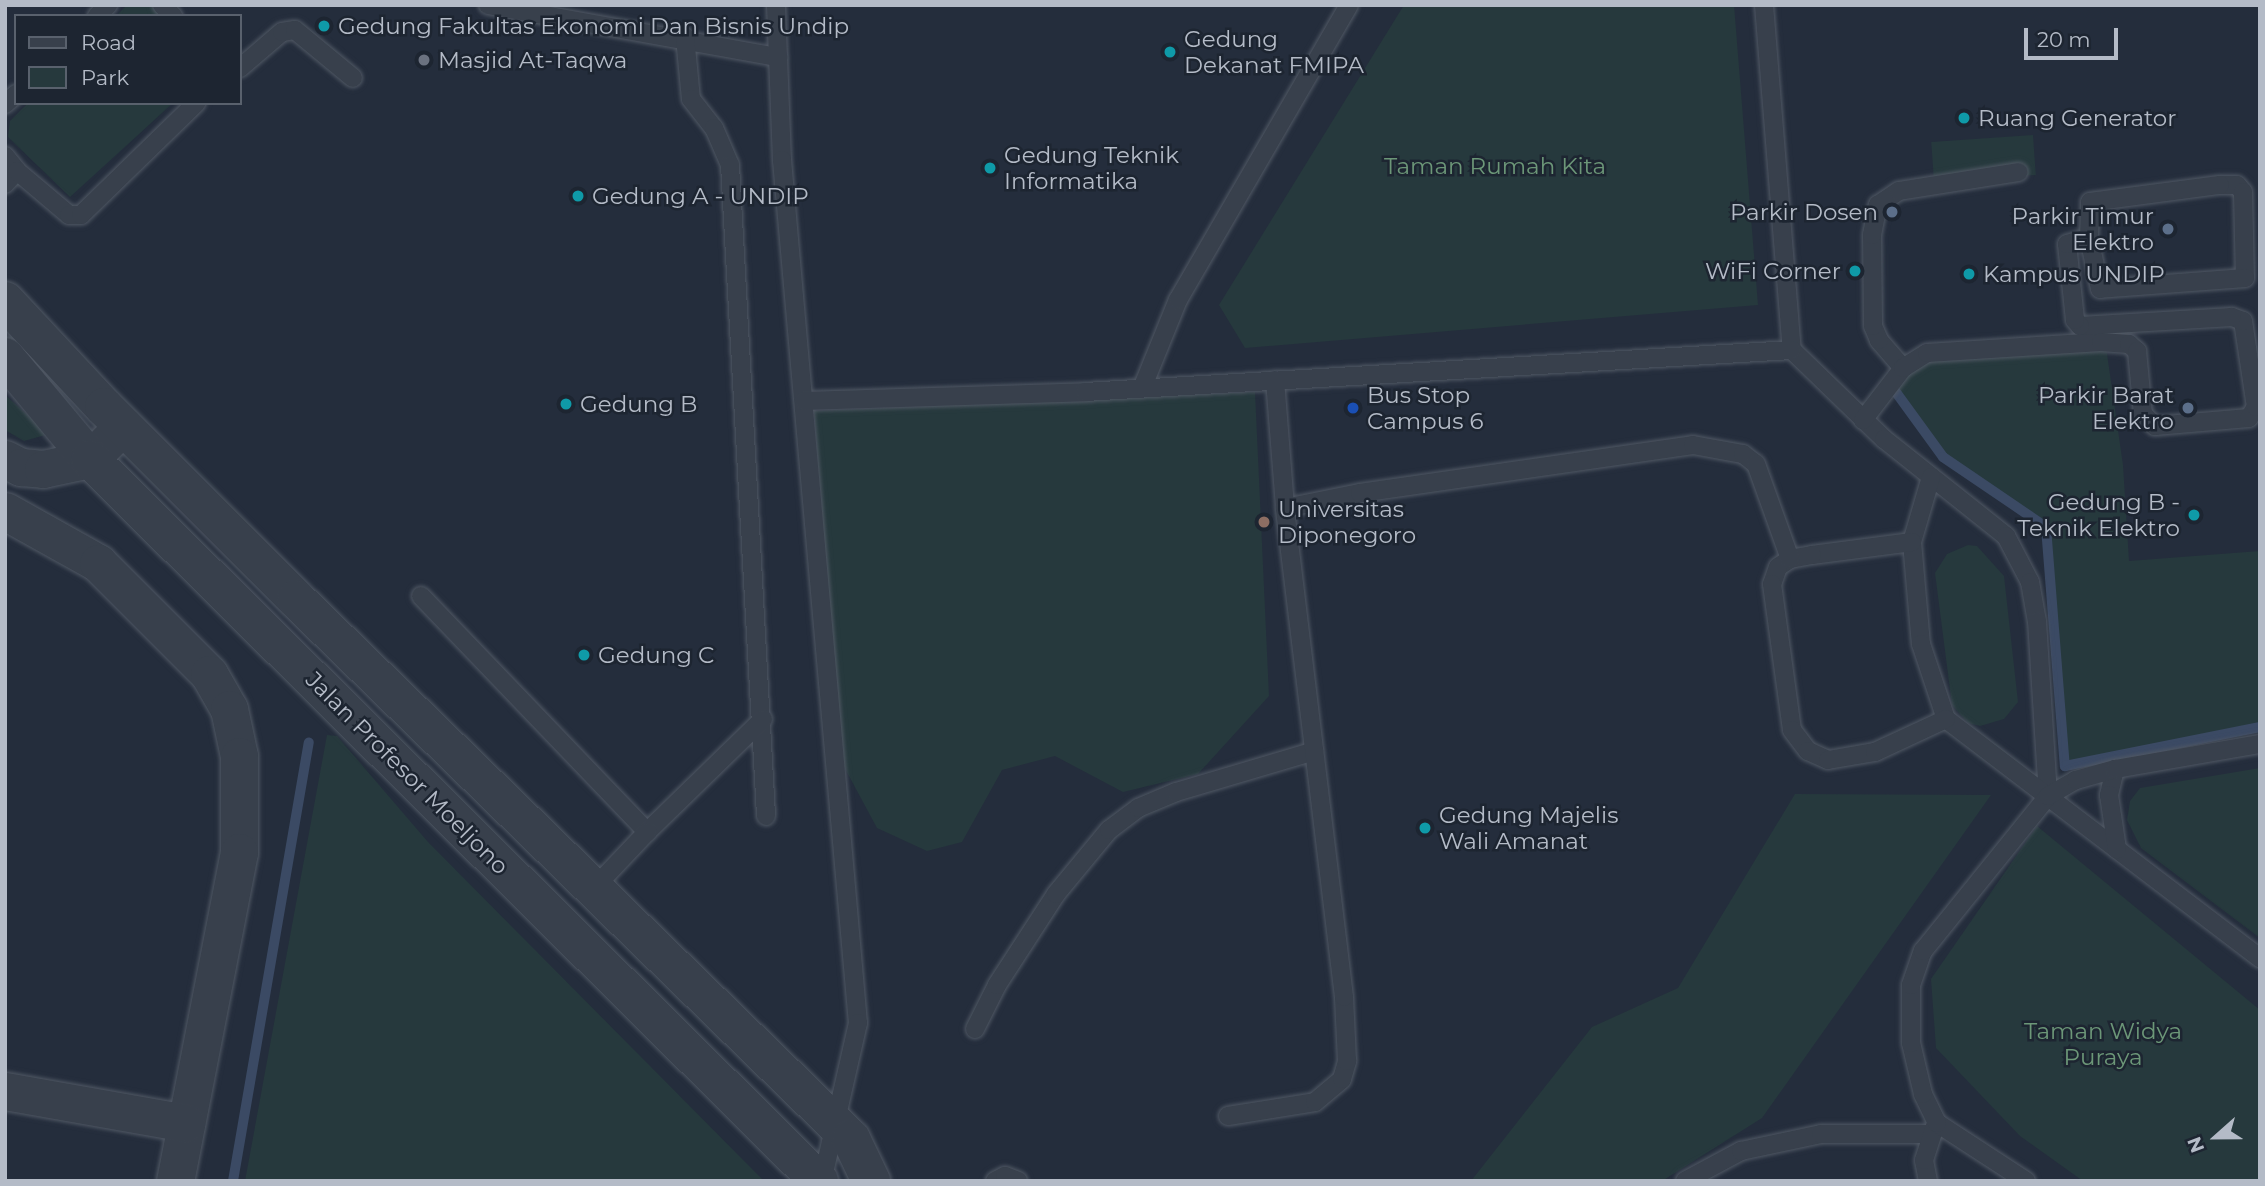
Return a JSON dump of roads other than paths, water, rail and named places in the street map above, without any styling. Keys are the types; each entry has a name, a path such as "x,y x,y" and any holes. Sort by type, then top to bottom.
{"street":[{"path":"5,301 123,426 837,1130 864,1158 871,1181"},
{"path":"5,357 37,332"},
{"name":"Jalan Profesor Moeljono","path":"5,357 90,459 821,1181"},
{"path":"5,459 21,467 43,469 90,459 123,426"},
{"path":"5,512 98,563 201,665 229,709 239,756 239,852 176,1181"},
{"path":"5,1090 186,1123"}],"lane":[{"path":"488,5 685,37 778,57"},
{"path":"776,5 782,160 858,1023 837,1130 821,1181"},
{"path":"1143,386 1178,300 1349,5"},
{"path":"1763,5 1792,349 1863,420 2006,536 2030,582 2048,796"},
{"path":"242,66 282,32 295,30 353,78"},
{"path":"685,37 691,99 714,128 730,165 763,719 766,816"},
{"path":"5,156 11,178 69,215 81,215 194,105"},
{"path":"1903,368 1879,340 1873,326 1872,235 1878,205 1899,191 2019,172"},
{"path":"2237,185 2243,192 2248,274 2245,278 2226,282 2104,291 2097,285 2089,238 2088,207 2093,200 2237,185"},
{"path":"1863,420 1903,368 1927,353 2101,342 2129,344 2137,351 2143,414 2151,424 2249,418 2256,407 2243,321 2232,317 2083,327 2077,323 2067,244 2089,238"},
{"path":"804,401 1275,380 1792,349"},
{"path":"1228,1116 1315,1101 1342,1079 1347,1060 1285,508 1275,380"},
{"path":"1285,508 1360,492 1693,445 1743,454 1756,464 1790,559"},
{"path":"1931,477 1912,542 1921,644 1946,719 2260,958"},
{"path":"1912,542 1790,559 1778,567 1772,584 1792,730 1808,751 1828,760 1875,752 1946,719"},
{"path":"421,596 647,832"},
{"path":"593,889 647,832 763,719"},
{"path":"1928,1181 1924,1160 1933,1129 1914,1068 1913,974 1923,951 2048,796 2076,780 2115,769 2260,744"},
{"path":"975,1029 997,985 1056,894 1108,830 1138,808 1176,792 1314,751"},
{"path":"2115,769 2109,795 2110,824 2117,849"},
{"path":"1685,1181 1741,1151 1821,1134 1933,1129 2026,1181"},
{"path":"995,1181 1005,1176 1018,1181"}],"waterway":[{"path":"1890,384 1943,457 2046,527 2065,766 2260,727"},
{"path":"233,1181 309,743"}],"place":[{"name":"Gedung Fakultas Ekonomi Dan Bisnis Undip","path":"324,26"},
{"name":"Gedung Dekanat FMIPA","path":"1170,52"},
{"name":"Masjid At-Taqwa","path":"424,60"},
{"name":"Ruang Generator","path":"1964,118"},
{"name":"Gedung Teknik Informatika","path":"990,168"},
{"name":"Gedung A - UNDIP","path":"578,196"},
{"name":"Parkir Dosen","path":"1892,212"},
{"name":"Parkir Timur Elektro","path":"2168,229"},
{"name":"WiFi Corner","path":"1855,271"},
{"name":"Kampus UNDIP","path":"1969,274"},
{"name":"Gedung B","path":"566,404"},
{"name":"Bus Stop Campus 6","path":"1353,408"},
{"name":"Parkir Barat Elektro","path":"2188,408"},
{"name":"Gedung B - Teknik Elektro","path":"2194,515"},
{"name":"Universitas Diponegoro","path":"1264,522"},
{"name":"Gedung C","path":"584,655"},
{"name":"Gedung Majelis Wali Amanat","path":"1425,828"}],"park label":[{"name":"Taman Rumah Kita","path":"1495,166"},
{"name":"Taman Widya Puraya","path":"2103,1044"}]}
